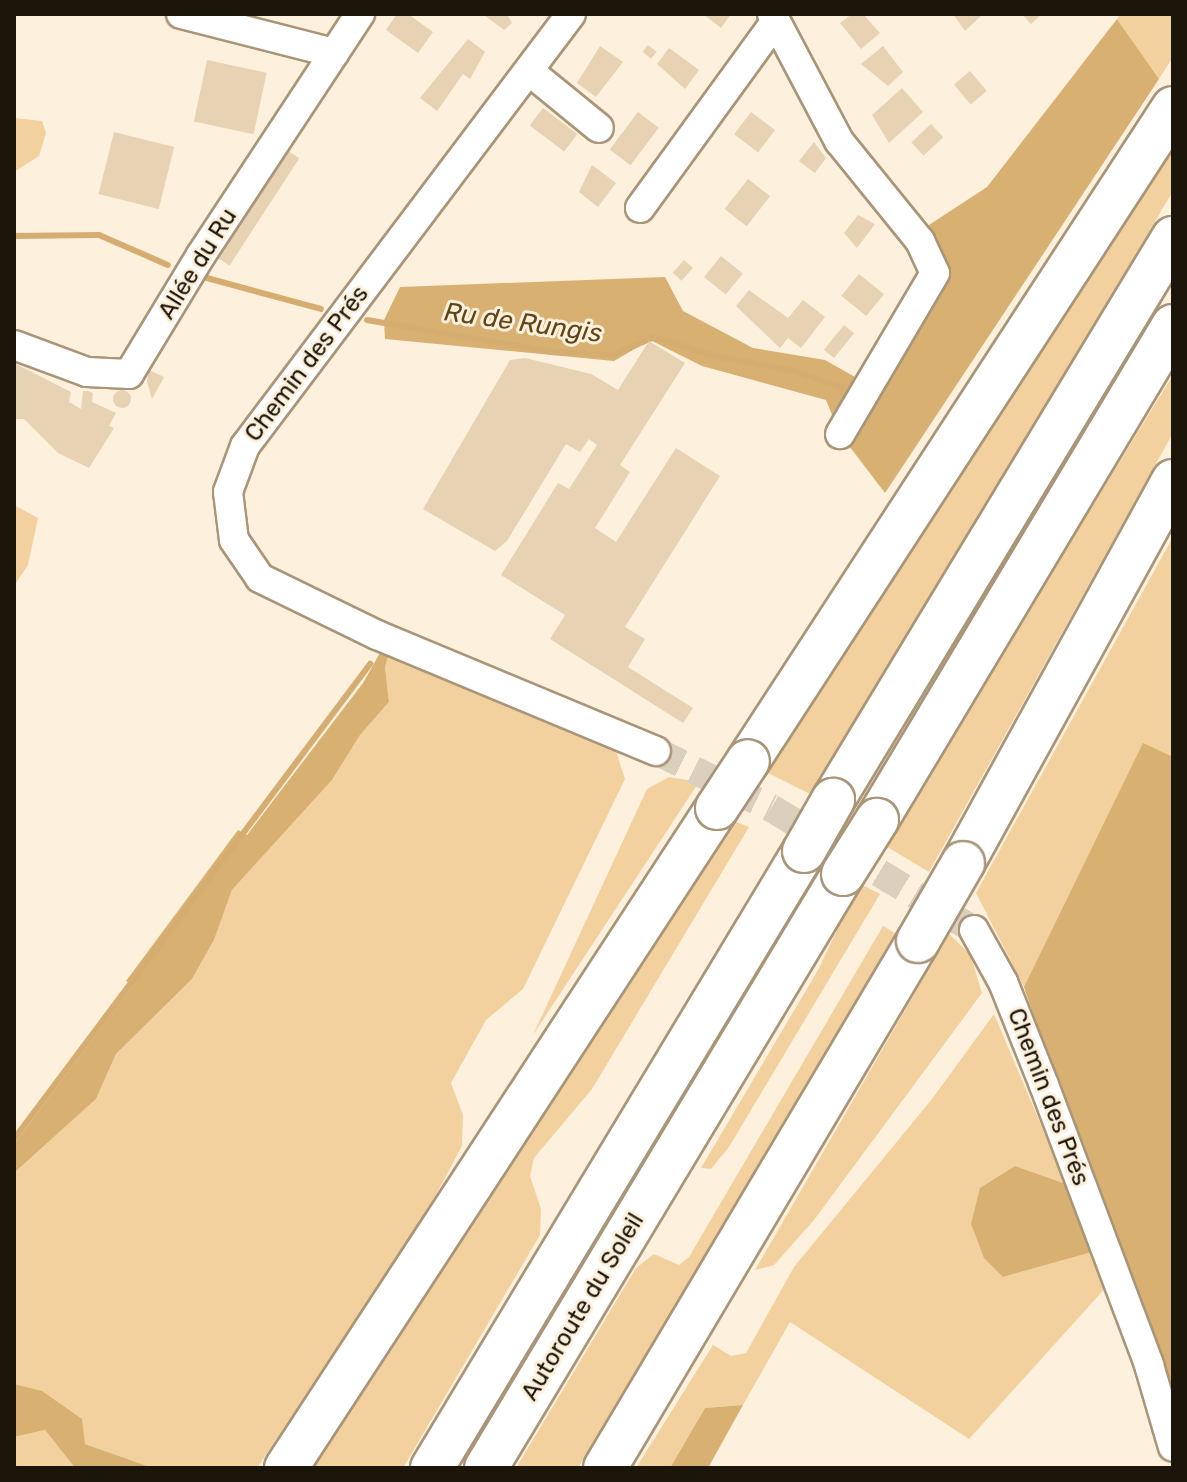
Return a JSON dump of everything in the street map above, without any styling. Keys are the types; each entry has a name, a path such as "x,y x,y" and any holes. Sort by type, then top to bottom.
{"highway":[{"path":"286,1468 1173,108"},
{"name":"Autoroute du Soleil","path":"432,1468 1173,238"},
{"name":"Autoroute du Soleil","path":"486,1468 1173,326"},
{"path":"605,1468 963,863 1173,481"}],"street":[{"path":"181,14 334,53"},
{"name":"Allée du Ru","path":"14,345 87,372 129,374 360,14"},
{"name":"Chemin des Prés","path":"571,14 245,446 228,492 234,540 260,578 377,635 656,751"},
{"path":"640,208 774,18 839,141 920,241 935,273 840,434"},
{"path":"529,71 599,128"},
{"name":"Chemin des Prés","path":"974,930 1003,982 1114,1268 1173,1447"}],"shaded area":[{"path":"1120,14 1173,14 1173,57 1159,79 1117,19"},
{"path":"1117,19 1159,79 885,493 840,434 826,400 702,366 650,340 614,361 385,339 384,320 400,287 665,277 683,311 753,348 825,360 878,390 930,311 944,274 929,225 987,187"},
{"path":"14,118 42,121 46,133 39,156 14,172"},
{"path":"1173,141 1173,191 814,796 766,772"},
{"path":"1173,375 1173,433 929,872 884,845"},
{"path":"14,505 38,518 28,565 14,586"},
{"path":"1173,537 1173,1415 1024,987 976,893"},
{"path":"381,651 389,653 385,667 389,702 360,735 332,780 232,890 214,940 192,979 116,1054 96,1099 14,1173 14,1144 132,986 126,981 238,830 247,835 363,683"},
{"path":"389,653 615,748 625,779 523,989 486,1020 451,1083 463,1115 462,1146 423,1219 257,1468 153,1468 85,1444 14,1384 14,1173 96,1099 116,1054 192,979 214,940 232,890 332,780 360,735 389,702 385,666"},
{"path":"1143,743 1173,757 1173,1415 1024,987"},
{"path":"669,777 699,782 533,1035 647,789"},
{"path":"729,819 749,827 592,1089 534,1158 530,1176 541,1209 540,1235 403,1468 311,1468"},
{"path":"859,883 880,894 729,1147 711,1169 701,1168 818,970"},
{"path":"883,926 900,936 578,1468 516,1468 636,1268 654,1254 679,1265 689,1257"},
{"path":"949,934 970,954 982,993 814,1220 774,1265 755,1270"},
{"path":"994,1014 1066,1184 1015,1166 1003,1277 1092,1252 1109,1284 969,1439 790,1322 743,1405 705,1408 670,1468 636,1468 713,1345 731,1356 746,1353 794,1267 932,1099"},
{"path":"1015,1166 1066,1184 1092,1252 1003,1277 984,1258 971,1224 980,1188"},
{"path":"14,1384 42,1391 82,1419 85,1444 153,1468 75,1468 45,1430 14,1437"},
{"path":"743,1405 708,1468 670,1468 705,1408"},
{"path":"45,1430 75,1468 14,1468 14,1437"}],"building":[{"path":"397,14 408,14 433,32 418,53 386,30"},
{"path":"483,14 507,14 512,23 504,30"},
{"path":"703,14 731,14 721,28"},
{"path":"852,14 863,14 880,33 861,49 840,23"},
{"path":"953,14 983,14 965,31"},
{"path":"1022,14 1042,14 1031,24"},
{"path":"468,39 485,52 470,79 463,74 437,111 420,98"},
{"path":"648,45 657,52 651,59 642,52"},
{"path":"600,46 623,62 596,97 577,83"},
{"path":"883,46 903,72 888,86 861,64"},
{"path":"669,48 699,70 685,89 657,64"},
{"path":"207,60 267,73 254,134 194,122"},
{"path":"970,71 987,91 971,104 954,84"},
{"path":"902,88 923,112 889,143 872,115"},
{"path":"543,108 577,134 564,151 530,126"},
{"path":"638,112 659,128 630,165 610,150"},
{"path":"751,112 775,130 758,152 734,134"},
{"path":"931,124 943,137 924,156 911,142"},
{"path":"114,132 174,147 159,209 99,194"},
{"path":"814,142 826,158 815,173 799,161"},
{"path":"285,149 299,158 230,266 215,256"},
{"path":"592,165 616,183 598,207 579,192"},
{"path":"748,179 770,196 747,226 725,209"},
{"path":"858,215 875,224 857,248 844,233"},
{"path":"721,256 743,274 726,295 704,277"},
{"path":"684,260 693,268 682,281 673,273"},
{"path":"859,274 884,294 866,316 841,296"},
{"path":"749,290 788,318 803,300 825,317 801,348 788,338 780,348 736,306"},
{"path":"844,325 854,333 834,358 824,350"},
{"path":"649,341 685,363 620,465 630,472 595,528 616,542 676,448 720,476 625,627 645,639 628,667 693,708 683,723 550,639 565,615 501,575 558,483 569,489 597,445 589,439 580,452 566,444 507,541 495,551 423,509 510,360 525,358 591,374 618,390"},
{"path":"14,363 71,392 69,402 81,409 83,391 88,391 93,393 92,402 116,413 109,426 114,428 89,468 58,453 24,419 14,419"},
{"path":"149,370 164,377 152,399 147,381"},
{"path":"122,390 131,399 122,408 113,399"}],"waterway":[{"name":"Ru de Rungis","path":"14,236 99,235 168,265"},
{"name":"Ru de Rungis","path":"207,278 321,309"},
{"name":"Ru de Rungis","path":"367,320 553,352 613,355 654,337 714,356 795,371 854,392"},
{"path":"14,1139 370,664"}],"tunnel":[{"path":"656,751 771,808 974,930"}]}
